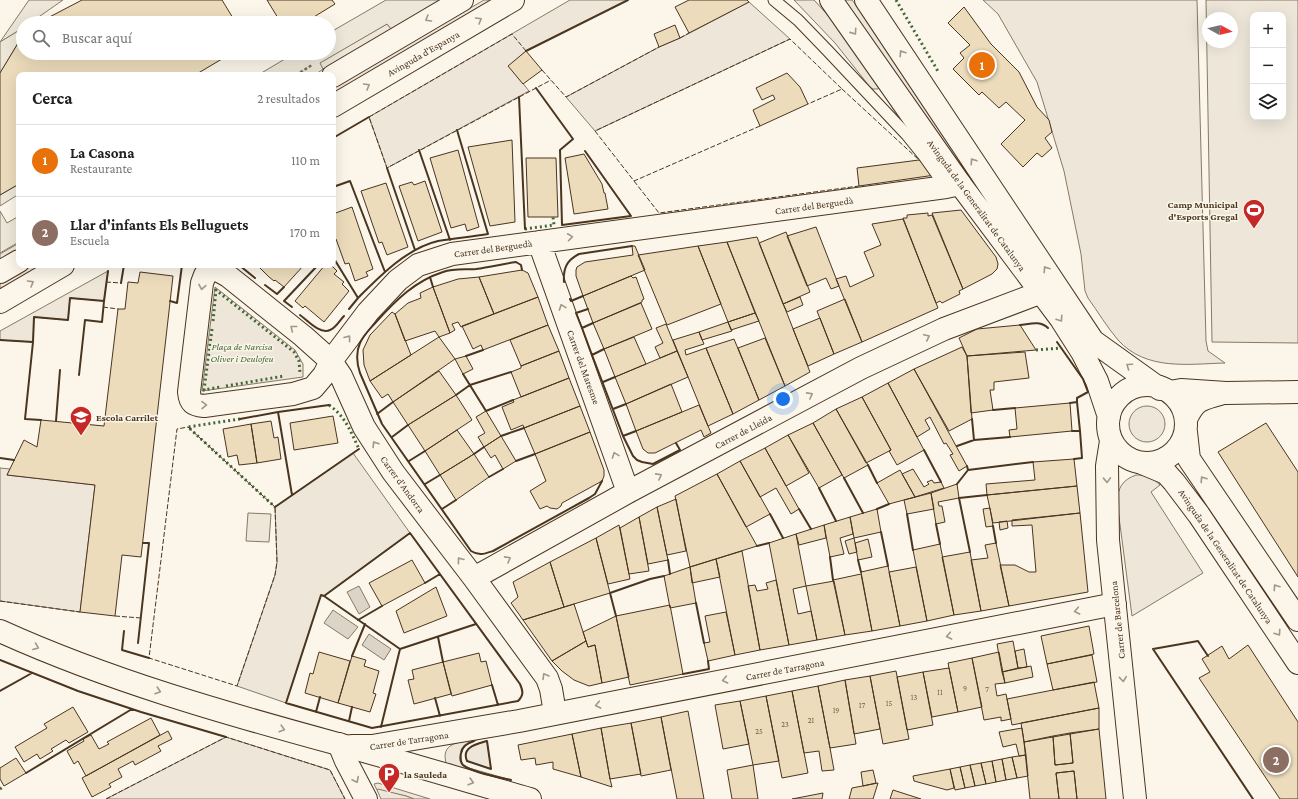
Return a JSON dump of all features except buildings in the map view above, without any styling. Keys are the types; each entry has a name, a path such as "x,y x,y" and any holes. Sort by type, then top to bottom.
{"street":[{"path":"336,74 462,0"},
{"name":"Avinguda d'Espanya","path":"336,104 513,0"},
{"name":"Avinguda de la Generalitat de Catalunya","path":"831,0 953,185 1042,292 1082,352 1097,381 1109,417"},
{"name":"Avinguda de la Generalitat de Catalunya","path":"866,0 1093,341 1165,391"},
{"name":"Carrer del Berguedà","path":"228,276 220,271 209,270 202,283 190,399 193,403 204,406 306,391 314,388 324,375 331,361 368,312 398,280 418,265 452,254 953,185"},
{"name":"Carrer del Maresme","path":"539,242 628,492"},
{"path":"0,272 16,263"},
{"path":"0,302 58,268"},
{"name":"Carrer d'Andorra","path":"228,276 303,336 331,361 341,376 364,427 393,472 474,578 547,678 551,690 555,713"},
{"name":"Carrer de Lleida","path":"474,578 628,492 861,368 944,329 1042,292"},
{"path":"1226,392 1200,400 1193,406 1181,443 1168,457 1154,463 1142,464 1129,460 1118,452 1111,442 1108,428 1109,412 1112,404 1123,392 1138,385 1165,391 1298,392"},
{"path":"1165,391 1182,405 1186,425 1189,459 1298,620"},
{"name":"Carrer de Barcelona","path":"1111,442 1107,466 1108,540 1135,799"},
{"name":"Avinguda de la Generalitat de Catalunya","path":"1142,464 1166,473 1174,482 1199,515 1298,663"},
{"name":"Carrer de Tarragona","path":"343,753 360,747 455,732 1115,604"},
{"path":"0,631 32,646 85,666 179,698 304,735 343,753 400,762 530,799"},
{"name":"Carrer de Tarragona","path":"400,762 397,752 414,744 451,735 455,732"},
{"path":"343,753 366,799"}],"lane":[{"path":"774,0 798,20 924,156 953,185"}],"green space":[{"path":"29,0 63,0 40,16 18,16"},
{"path":"484,0 498,0 336,94 336,86"},
{"path":"570,0 628,0 526,51 509,66 529,91 387,168 369,117"},
{"path":"794,0 814,0 834,22 880,86 878,89 873,89 870,87 835,43"},
{"path":"842,0 852,0 880,36 984,189 978,193"},
{"path":"983,0 1197,0 1206,341 1208,351 1225,363 1168,364 1141,357 1129,350 1118,340 1088,298 1085,291 1081,254 1064,171 1037,82 998,14"},
{"name":"Camp Municipal d'Esports Gregal","path":"1206,0 1298,0 1298,343 1212,342 1207,48 1238,48 1238,12 1206,12"},
{"path":"749,2 790,39 595,131 566,97 659,47 680,38"},
{"path":"16,19 16,32 0,42"},
{"path":"387,24 392,30 323,69 319,63 324,60 336,60 336,53"},
{"path":"16,245 16,252 0,261 0,254"},
{"path":"26,268 38,268 0,290 0,283"},
{"path":"108,271 104,301 70,298 68,320 34,317 33,342 0,340 0,331"},
{"name":"Plaça de Narcisa Oliver i Deulofeu","path":"215,287 295,350 303,364 303,377 202,391"},
{"path":"1147,406 1160,411 1165,424 1160,437 1147,442 1134,437 1129,424 1134,411"},
{"path":"353,453 410,533 324,596 321,595 286,703 237,686 275,575 277,562 275,507"},
{"path":"0,468 10,469 7,475 95,485 80,612 0,601"},
{"path":"1136,475 1149,477 1160,485 1151,492 1203,573 1132,616 1117,502 1118,493 1124,482"},
{"path":"248,513 271,514 269,542 246,541"},
{"path":"226,737 330,770 345,799 106,799"},
{"path":"479,739 464,746 461,755 462,764 469,768 511,780 509,787 447,766 445,758 449,747 459,742"},
{"path":"487,741 491,769 467,761 466,752 468,749"},
{"path":"378,783 430,799 414,799 377,790 374,784"}],"shaded area":[{"path":"386,0 440,0 392,30 387,24 336,54 336,29"},
{"path":"16,32 16,47 0,73 0,42"},
{"path":"283,60 325,60 320,63 323,69 319,72 263,72"},
{"path":"16,186 16,196 0,206 0,195"},
{"path":"0,211 7,223 16,218 16,244 0,253"},
{"path":"359,586 370,607 359,614 347,592"},
{"path":"333,610 358,627 348,639 324,623"},
{"path":"369,634 391,649 384,660 362,645"},
{"name":"la Sauleda","path":"378,789 414,799 381,799 377,790"}],"hedge":[{"path":"896,0 939,73"},
{"path":"525,229 554,225 553,217"},
{"path":"213,321 216,290 294,352 299,361 300,373"},
{"path":"212,329 204,390 220,387"},
{"path":"1036,350 1061,348"},
{"path":"226,386 284,376"},
{"path":"329,405 335,409 343,419 359,449"},
{"path":"240,419 188,427 275,507"},
{"path":"0,789 4,786"}],"fence":[{"path":"680,38 689,33"},
{"path":"526,51 512,34 369,117 387,168 551,80"},
{"path":"760,126 634,181 595,131 790,39 842,89 808,104"},
{"path":"542,70 566,97 659,47"},
{"path":"842,89 919,160"},
{"path":"634,181 659,213 859,186"},
{"path":"106,282 121,283"},
{"path":"103,307 118,309"},
{"path":"188,427 275,507 277,562 275,575 237,686 149,658 177,429 188,427"},
{"path":"0,601 80,612"},
{"path":"115,616 141,618"},
{"path":"106,799 226,737 330,770 345,799"}],"wall":[{"path":"526,51 628,0"},
{"path":"536,88 573,139 560,150 562,225 631,216 585,151"},
{"path":"519,97 525,229"},
{"path":"336,136 369,117"},
{"path":"358,298 394,264 415,250 438,241 488,234 457,130"},
{"path":"419,150 450,240"},
{"path":"387,168 415,250"},
{"path":"336,186 350,181 385,272"},
{"path":"564,282 564,273 567,265 571,259 579,254 632,246"},
{"path":"336,262 358,298 349,309"},
{"path":"522,270 521,265 516,262 476,269 451,270 424,280 391,306 364,337 360,343 357,354 360,373 382,424 471,551 474,553 482,554 493,551 589,498 595,494 602,481"},
{"path":"121,283 124,268"},
{"path":"170,301 177,303 182,268"},
{"path":"243,268 255,278"},
{"path":"292,307 284,301 315,268"},
{"path":"0,340 33,342 34,317 68,320 70,298 104,301 108,271"},
{"path":"430,277 433,287"},
{"path":"265,285 277,294 284,287"},
{"path":"570,299 571,301 583,296"},
{"path":"79,375 85,320 102,322 104,301"},
{"path":"582,328 576,313 588,309"},
{"path":"300,315 318,329 326,331 334,328 344,316"},
{"path":"593,323 582,328 592,355 604,349"},
{"path":"1020,325 1038,323 1048,328"},
{"path":"33,342 25,419 41,420"},
{"path":"1057,342 1083,379 1088,392 1077,398 1077,402 1070,403"},
{"path":"466,356 483,350"},
{"path":"592,355 623,436 633,456 637,460 653,464 680,450 676,443"},
{"path":"56,421 60,370"},
{"path":"456,395 470,385 511,372"},
{"path":"463,374 486,411 513,400"},
{"path":"603,382 615,377"},
{"path":"377,414 393,402"},
{"path":"1072,431 1080,431 1077,402"},
{"path":"613,409 626,404"},
{"path":"278,412 329,405"},
{"path":"993,410 1015,408"},
{"path":"240,419 278,412 292,495"},
{"path":"972,419 974,440 1010,437"},
{"path":"392,437 408,425"},
{"path":"501,436 524,428"},
{"path":"623,436 636,431"},
{"path":"1074,459 1082,458 1080,431"},
{"path":"957,446 974,440"},
{"path":"474,454 484,447"},
{"path":"275,507 359,449"},
{"path":"924,450 941,482"},
{"path":"409,461 425,451"},
{"path":"516,461 535,454"},
{"path":"0,458 14,460"},
{"path":"967,466 968,470 1033,462"},
{"path":"868,465 877,483"},
{"path":"489,477 503,469"},
{"path":"957,484 968,470"},
{"path":"425,484 440,475"},
{"path":"844,478 863,513"},
{"path":"819,488 836,521"},
{"path":"970,552 959,498 987,495"},
{"path":"442,509 456,500"},
{"path":"877,509 889,504"},
{"path":"799,509 811,529"},
{"path":"770,514 783,538"},
{"path":"907,514 913,550"},
{"path":"936,524 940,544"},
{"path":"993,526 996,543"},
{"path":"881,532 888,566"},
{"path":"410,533 520,684 522,689 520,699 518,701 372,728 286,703 321,595 324,596 410,533"},
{"path":"138,643 149,543 143,543"},
{"path":"757,546 769,543"},
{"path":"830,557 833,580"},
{"path":"668,560 670,574"},
{"path":"858,560 861,572"},
{"path":"425,583 440,574"},
{"path":"616,616 610,593 650,579 664,576"},
{"path":"324,596 400,649 476,624"},
{"path":"696,603 704,643"},
{"path":"358,620 382,606"},
{"path":"352,656 365,624"},
{"path":"124,631 122,650 149,658"},
{"path":"438,637 443,662"},
{"path":"1208,656 1198,641 1153,649 1253,799"},
{"path":"381,727 400,649"},
{"path":"0,660 78,691 141,712 226,737"},
{"path":"683,674 709,669 708,661"},
{"path":"0,691 32,673"},
{"path":"492,685 498,705"},
{"path":"316,712 320,697"},
{"path":"435,698 440,716"},
{"path":"349,721 352,707"},
{"path":"26,773 132,709"},
{"path":"474,741 462,748 460,758 463,765 478,772 511,780"},
{"path":"487,741 491,769 467,761 466,756 468,749 479,743 487,741"}],"place":[{"name":"La Casona","path":"982,65"},
{"name":"Camp Municipal d'Esports Gregal","path":"1254,230"},
{"name":"Escola Carrilet","path":"81,436"},
{"name":"Llar d'infants Els Belluguets","path":"1276,760"},
{"name":"la Sauleda","path":"389,794"}]}
